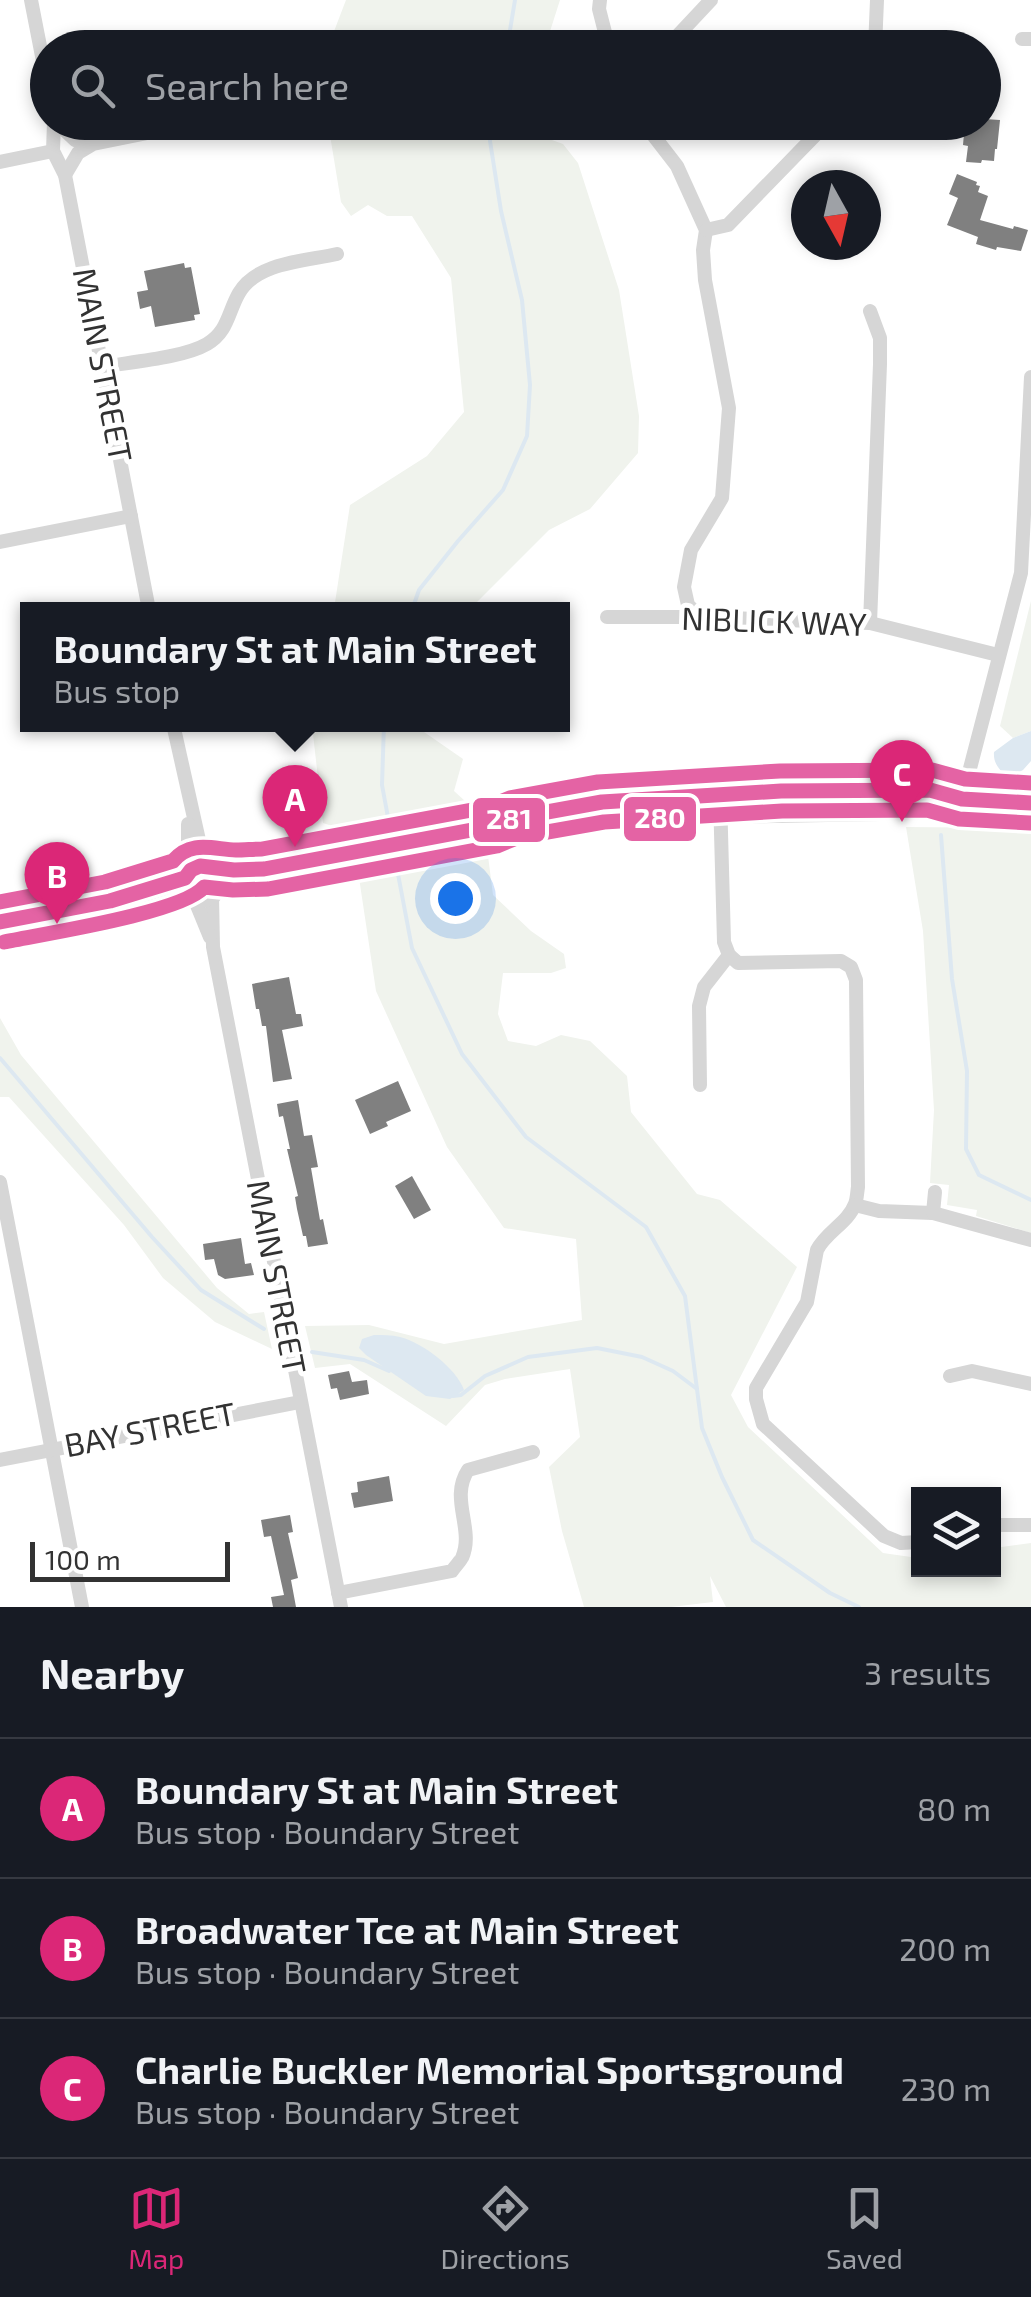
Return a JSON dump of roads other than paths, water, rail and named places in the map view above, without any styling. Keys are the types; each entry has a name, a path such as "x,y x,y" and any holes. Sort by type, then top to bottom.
{"street":[{"path":"31,0 37,30"},
{"path":"600,0 598,10 604,30"},
{"path":"683,30 711,0"},
{"path":"876,30 877,0"},
{"name":"MAIN STREET","path":"54,140 53,150 65,175 148,602"},
{"path":"75,140 93,144"},
{"path":"65,175 78,153 93,144 113,140"},
{"path":"658,140 678,166 706,230 705,280 729,408 722,498 690,550 684,587 688,605 700,617"},
{"path":"706,230 728,225 811,140"},
{"path":"0,162 53,150"},
{"path":"102,367 205,346 227,324 237,296 258,275 278,266 336,254"},
{"path":"870,311 880,338 870,623"},
{"path":"962,799 1021,572 1031,377"},
{"path":"0,542 130,516"},
{"name":"NIBLICK WAY","path":"606,617 870,623 998,655"},
{"name":"MAIN STREET","path":"175,732 200,883 340,1600"},
{"path":"0,922 602,802 720,805 846,789 930,790 962,799 1031,803"},
{"path":"720,805 724,942 730,955 738,963 841,961 852,967 856,980 859,1086 855,1206 821,1242 806,1302 756,1388 756,1398 763,1424 884,1536 911,1542"},
{"path":"700,1085 698,1006 704,987 730,955"},
{"path":"0,1182 82,1607"},
{"path":"933,1213 935,1192"},
{"path":"855,1206 879,1212 933,1213 1031,1240"},
{"path":"950,1376 972,1371 1031,1384"},
{"name":"BAY STREET","path":"0,1460 300,1402"},
{"path":"340,1600 452,1570 462,1558 466,1541 460,1491 468,1470 533,1452"},
{"path":"1001,1525 1031,1525"}],"waterway":[{"path":"510,30 515,0"},
{"path":"415,602 419,590 503,490 527,436 530,385 522,300 501,211 490,140"},
{"path":"384,732 382,785 392,839"},
{"path":"941,835 952,979 967,1071 966,1149 979,1175 1031,1200"},
{"path":"394,853 412,948 462,1054 526,1137 646,1227 685,1296 702,1428 753,1540 830,1593 859,1607"},
{"path":"0,1058 201,1290 264,1329"},
{"path":"453,1396 528,1357 597,1348 642,1357 673,1371 697,1389"},
{"path":"312,1352 364,1360 389,1371"}],"place":[{"name":"Charlie Buckler Memorial Sportsground","path":"902,822"},
{"name":"Boundary St at Main Street","path":"295,847"},
{"name":"Broadwater Tce at Main Street","path":"57,924"}]}
